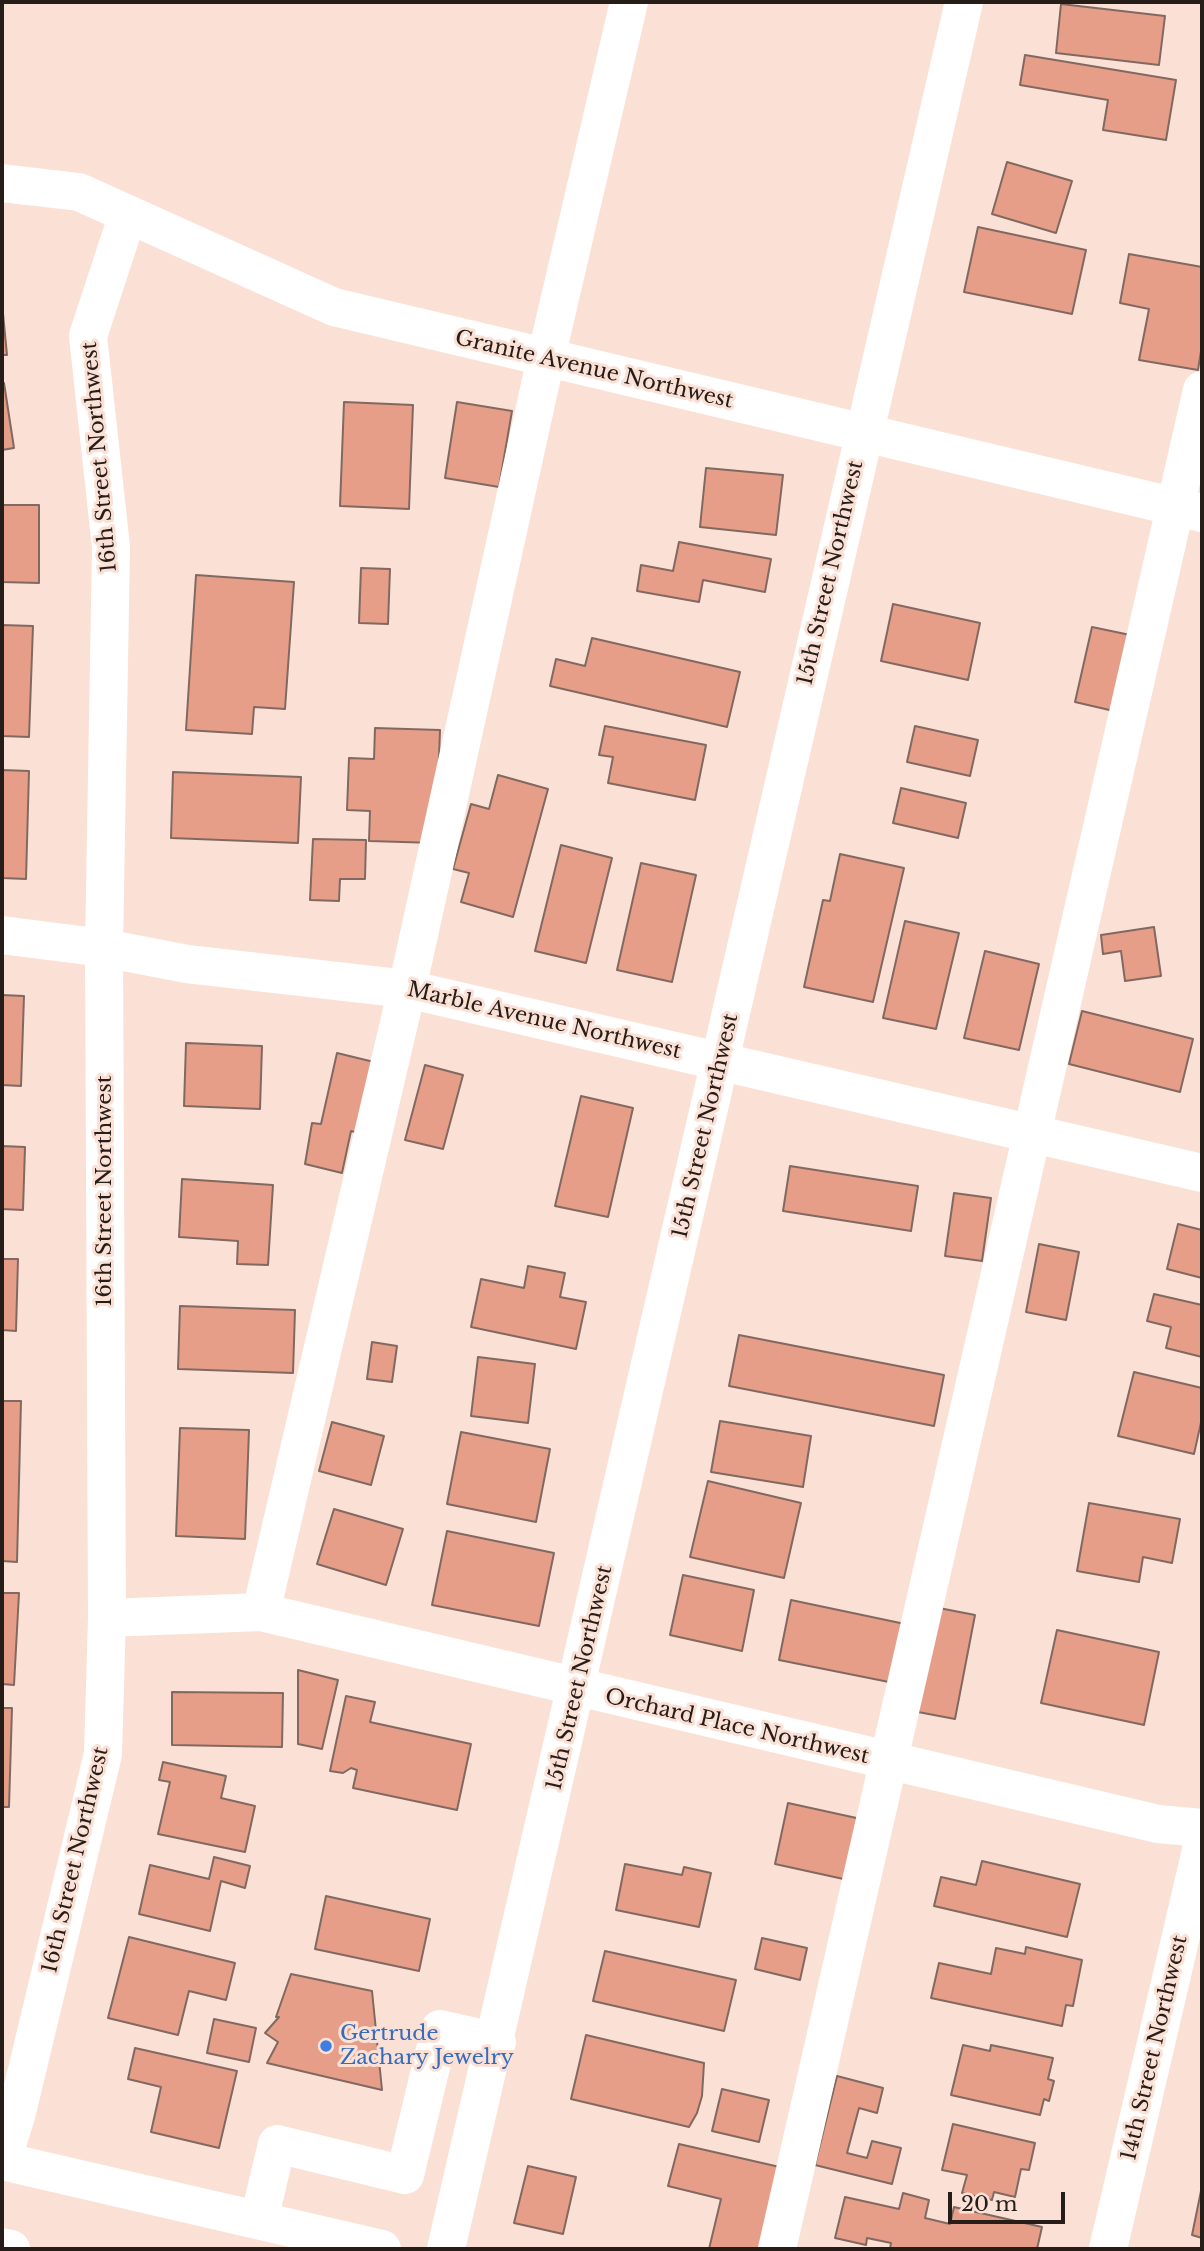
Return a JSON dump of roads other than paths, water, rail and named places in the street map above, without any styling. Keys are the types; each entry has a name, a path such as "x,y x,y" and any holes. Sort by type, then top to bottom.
{"street":[{"path":"261,1612 407,989 546,358 629,2"},
{"name":"15th Street Northwest","path":"446,2249 722,1062 862,434 964,2"},
{"name":"Granite Avenue Northwest","path":"2,183 79,192 127,217 334,307 1189,510"},
{"name":"16th Street Northwest","path":"2,2161 16,2116 103,1754 107,1618 104,948 111,547 89,336 127,217"},
{"path":"777,2249 1034,1136 1189,510 1202,390"},
{"name":"Marble Avenue Northwest","path":"2,935 104,948 187,964 407,989 1202,1173"},
{"name":"Orchard Place Northwest","path":"107,1618 261,1612 890,1763 1158,1824 1202,1828"},
{"name":"14th Street Northwest","path":"1108,2249 1202,1846"},
{"path":"260,2220 277,2144 405,2175 440,2029 496,2042"},
{"path":"411,2148 468,2161"},
{"path":"2,2161 382,2249"},
{"path":"2,2247 11,2249"}],"place":[{"name":"Gertrude Zachary Jewelry","path":"326,2046"}]}
